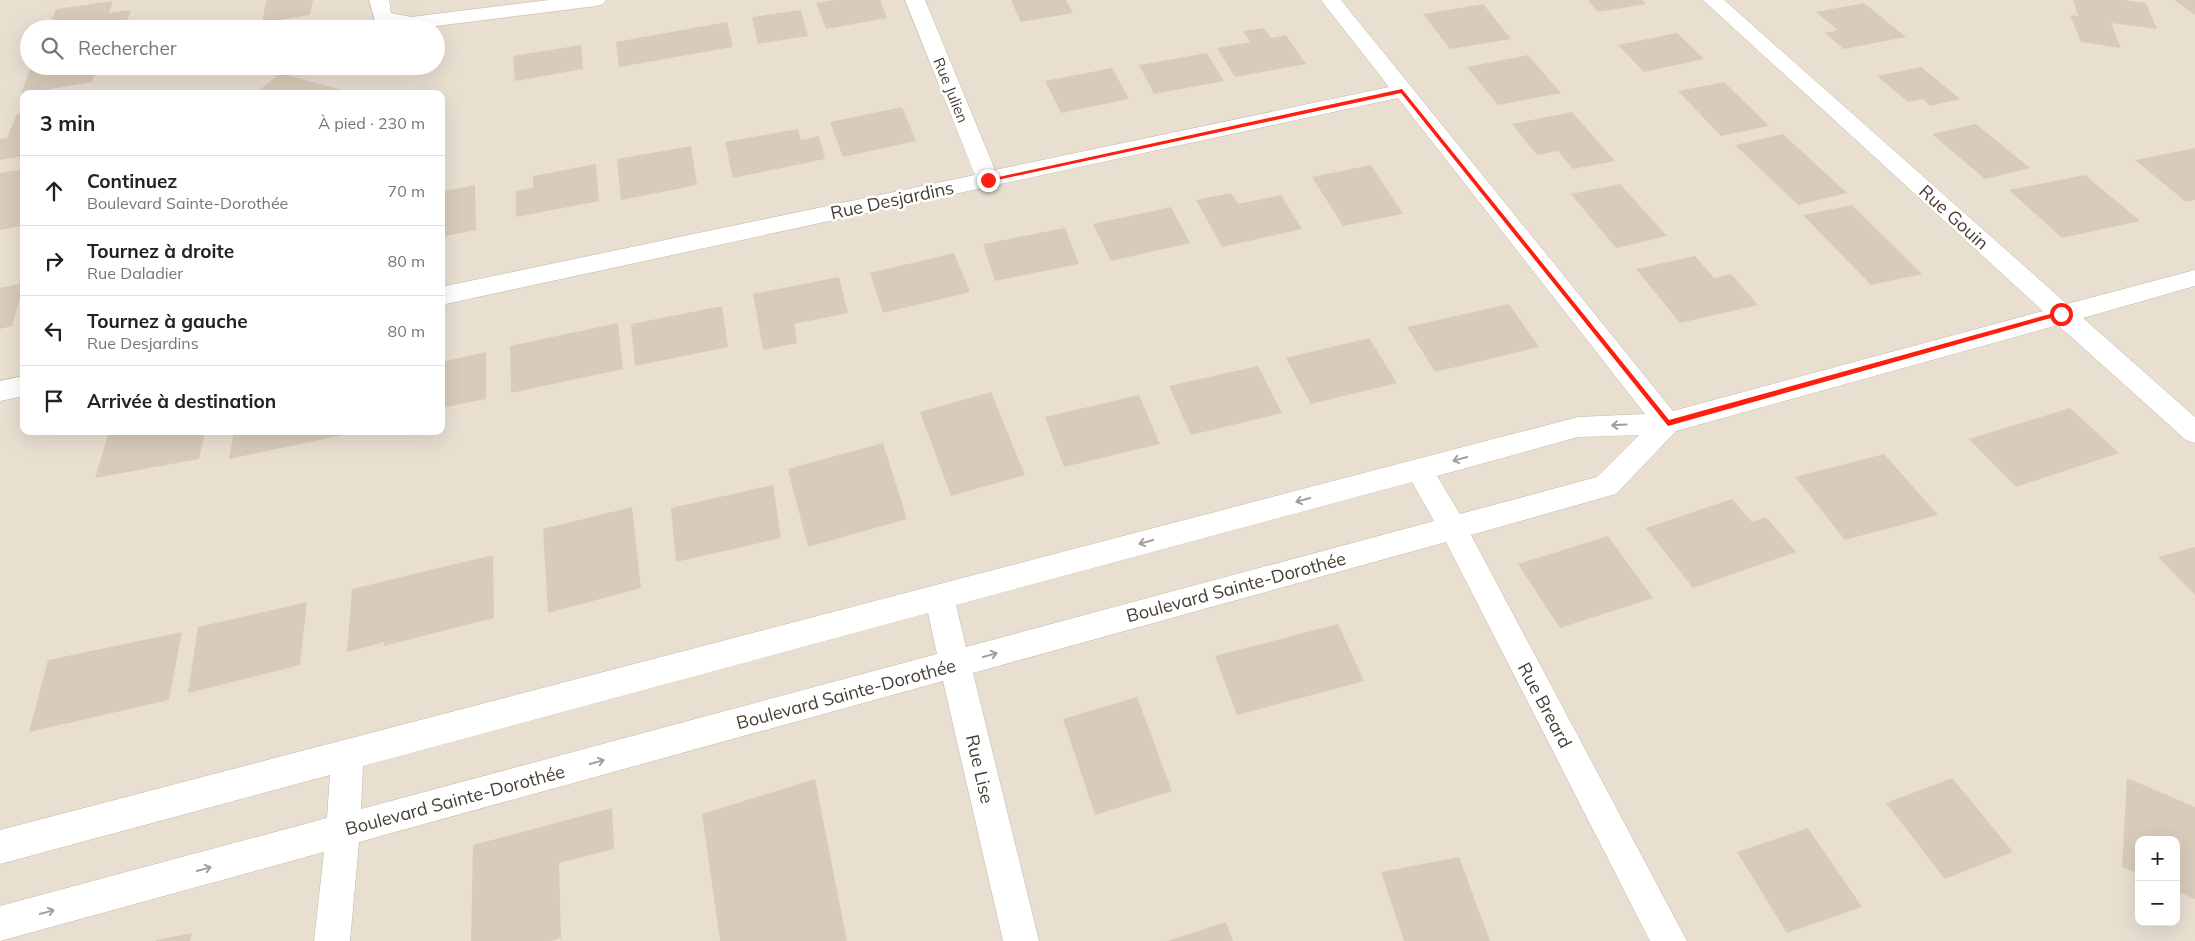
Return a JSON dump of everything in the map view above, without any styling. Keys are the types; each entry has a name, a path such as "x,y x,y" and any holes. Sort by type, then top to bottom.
{"street":[{"path":"380,0 382,17 396,20"},
{"path":"435,20 596,0"},
{"name":"Rue Julien","path":"915,0 988,180"},
{"path":"1331,0 1668,423"},
{"name":"Rue Gouin","path":"1713,0 2195,434"},
{"name":"Rue Desjardins","path":"445,295 1402,91"},
{"name":"Boulevard Sainte-Dorothée","path":"0,847 1578,427 1668,423 2195,278"},
{"path":"0,391 20,387"},
{"name":"Boulevard Sainte-Dorothée","path":"0,924 1606,486 1668,423"},
{"name":"Rue Breard","path":"1419,470 1453,528 1668,941"},
{"name":"Rue Lise","path":"939,597 1021,941"},
{"path":"332,941 343,831 347,755"}],"shaded area":[{"path":"0,0 2195,0 2195,941 0,941"}],"building":[{"path":"266,0 313,0 310,15 280,20 263,20"},
{"path":"834,0 880,0 887,18 826,29 816,3"},
{"path":"1011,0 1066,0 1073,13 1021,22"},
{"path":"1588,0 1642,0 1646,4 1598,12"},
{"path":"2073,0 2123,0 2146,3 2157,29 2111,23 2121,48 2081,42 2070,15 2078,16"},
{"path":"2174,0 2195,0 2195,15"},
{"path":"113,1 109,13 131,10 127,20 52,20 56,9"},
{"path":"1864,3 1906,37 1844,49 1825,33 1838,30 1816,12"},
{"path":"1483,4 1511,39 1450,49 1423,14"},
{"path":"801,10 808,36 758,44 752,17"},
{"path":"727,22 733,47 619,67 616,42"},
{"path":"1264,28 1271,38 1286,35 1306,64 1235,77 1217,48 1250,42 1243,31"},
{"path":"1677,33 1704,59 1644,72 1618,45"},
{"path":"581,45 583,69 515,81 513,56"},
{"path":"1207,53 1224,81 1154,94 1139,65"},
{"path":"1528,55 1561,93 1498,105 1467,67"},
{"path":"1921,67 1960,99 1930,106 1923,99 1908,102 1877,76"},
{"path":"1112,68 1129,99 1061,113 1045,81"},
{"path":"28,75 94,75 92,82 45,90 22,90"},
{"path":"278,75 288,75 341,90 259,90"},
{"path":"1724,82 1769,126 1721,136 1678,91"},
{"path":"902,107 916,141 843,157 830,122"},
{"path":"1572,112 1615,161 1573,169 1558,151 1537,155 1512,124"},
{"path":"20,113 20,157 0,160 0,139 7,138 17,114"},
{"path":"1976,124 2030,168 1985,179 1932,134"},
{"path":"798,129 801,140 819,136 825,159 733,178 725,142"},
{"path":"1783,134 1847,193 1798,205 1735,145"},
{"path":"691,146 697,185 621,200 617,159"},
{"path":"2195,148 2195,200 2186,202 2135,160"},
{"path":"596,164 599,201 516,217 516,191 533,188 533,176"},
{"path":"1371,165 1403,214 1343,226 1312,177"},
{"path":"20,170 20,226 0,230 0,173"},
{"path":"2085,175 2140,221 2062,238 2009,190"},
{"path":"1620,184 1667,236 1616,248 1571,194"},
{"path":"475,185 476,230 445,236 445,191"},
{"path":"1231,193 1238,204 1281,195 1302,229 1222,247 1196,200"},
{"path":"1852,205 1922,274 1871,285 1803,215"},
{"path":"1171,207 1190,243 1111,261 1093,224"},
{"path":"1065,228 1079,264 995,281 983,244"},
{"path":"954,253 970,292 883,313 870,273"},
{"path":"1695,256 1714,278 1731,274 1758,305 1680,323 1636,269"},
{"path":"839,277 848,313 794,324 797,343 763,350 753,294"},
{"path":"20,284 20,297 12,326 0,329 0,288"},
{"path":"1509,304 1539,347 1435,372 1407,327"},
{"path":"722,306 728,347 635,366 631,324"},
{"path":"618,323 623,369 511,393 510,346"},
{"path":"1369,338 1397,383 1311,404 1286,358"},
{"path":"486,352 486,399 445,407 445,361"},
{"path":"1258,366 1282,413 1191,435 1169,386"},
{"path":"991,392 1025,475 951,496 920,412"},
{"path":"1139,395 1160,444 1064,467 1045,417"},
{"path":"2070,408 2119,453 2016,487 1969,439"},
{"path":"108,435 204,435 199,459 95,478"},
{"path":"233,435 343,435 229,459"},
{"path":"883,443 907,519 808,547 788,469"},
{"path":"1884,454 1938,515 1845,540 1795,477"},
{"path":"773,485 781,538 676,562 671,508"},
{"path":"1732,499 1752,522 1766,517 1796,552 1693,588 1646,528"},
{"path":"632,507 641,588 548,613 543,529"},
{"path":"1608,536 1653,598 1560,628 1518,564"},
{"path":"2195,547 2195,595 2158,557"},
{"path":"493,555 494,618 384,646 384,642 347,652 352,589"},
{"path":"307,602 300,665 188,693 198,627"},
{"path":"1338,624 1364,681 1237,715 1215,656"},
{"path":"182,632 169,700 29,732 48,660"},
{"path":"1137,697 1172,791 1095,815 1063,719"},
{"path":"1952,778 2013,852 1945,879 1886,803"},
{"path":"2127,778 2195,807 2195,899 2180,893 2180,836 2135,836 2135,872 2122,867"},
{"path":"815,779 847,941 720,941 702,814"},
{"path":"612,808 614,849 559,863 561,938 551,941 471,941 473,845"},
{"path":"1808,828 1862,907 1787,933 1737,852"},
{"path":"1459,857 1490,941 1404,941 1381,872"},
{"path":"1226,922 1233,941 1167,941"},
{"path":"192,933 190,941 156,941 156,940"}],"route":[{"path":"988,180 1402,91 1668,423 2061,314"}]}
